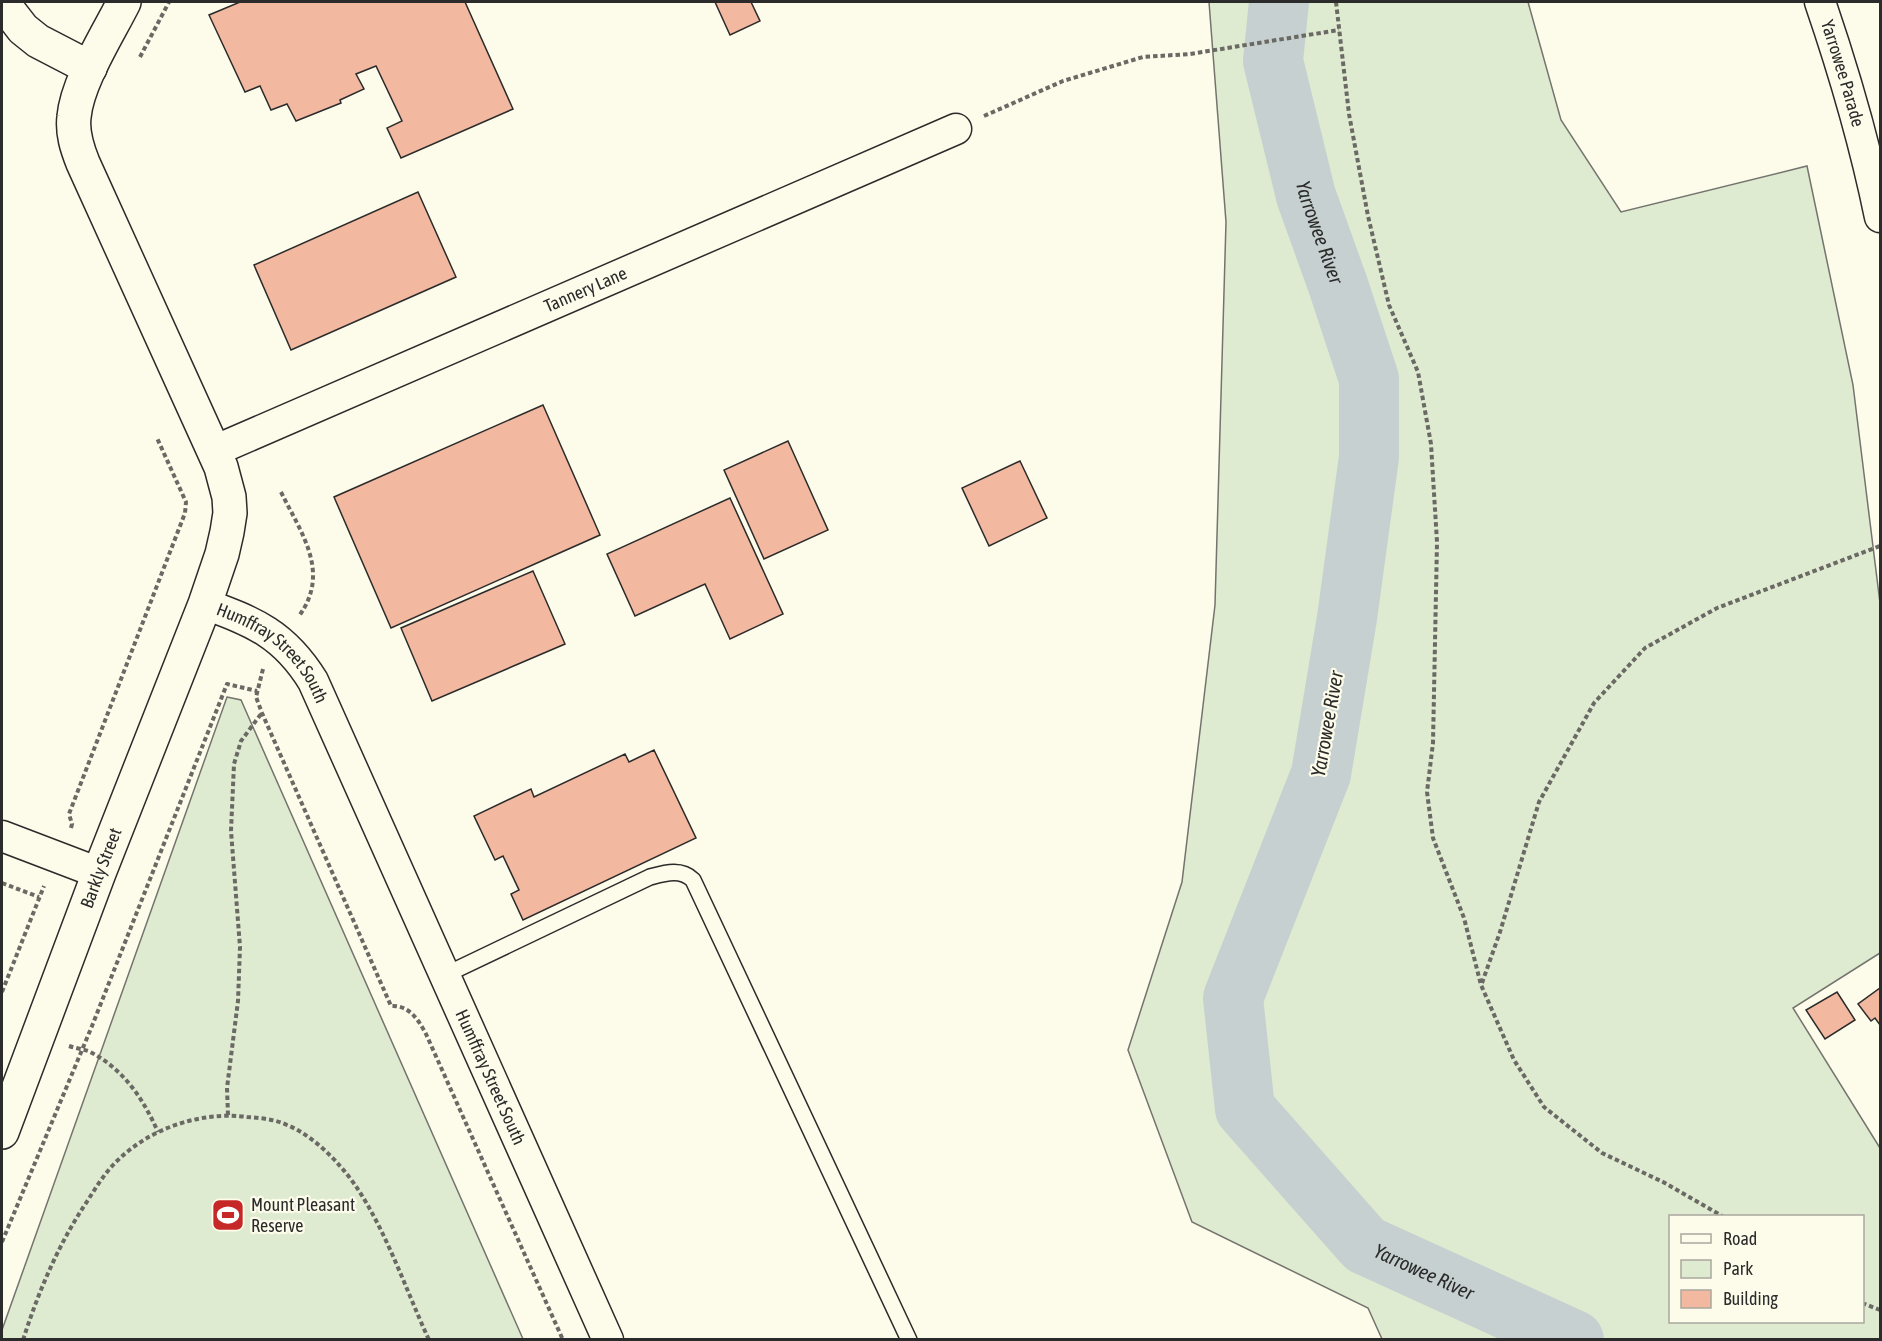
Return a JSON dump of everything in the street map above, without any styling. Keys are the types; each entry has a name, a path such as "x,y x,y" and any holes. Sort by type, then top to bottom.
{"main road":[{"path":"2,2 23,29 38,40 90,68"},
{"name":"Humffray Street South","path":"124,2 90,68 79,96 74,131 78,151 226,482 230,513 227,532 205,604"},
{"name":"Barkly Street","path":"2,1132 99,873 205,604"}],"street":[{"name":"Yarrowee Parade","path":"1820,2 1843,70 1881,217"},
{"name":"Tannery Lane","path":"214,451 956,129"},
{"name":"Humffray Street South","path":"205,604 255,625 281,641 305,669 321,698 608,1340"},
{"path":"2,836 99,873"}],"lane":[{"path":"445,975 650,877 672,872 690,876 909,1340"}],"path":[{"path":"140,57 169,2"},
{"path":"1336,2 1349,114 1368,216 1389,305 1418,372 1431,444 1437,542 1433,743 1427,792 1433,838 1464,918 1482,985 1514,1060 1544,1107 1602,1153 1663,1182 1720,1215"},
{"path":"956,129 1063,81 1143,57 1190,54 1339,30"},
{"path":"2,992 39,897 72,825 69,814 185,513 186,502 157,438"},
{"path":"280,492 311,558 314,573 313,584 306,604 261,674 256,697 390,1006 403,1007 418,1020 426,1034 562,1340"},
{"path":"1482,985 1539,802 1594,703 1645,648 1717,608 1881,546"},
{"path":"2,1242 82,1050 227,684 257,692"},
{"path":"228,1115 227,1088 238,1001 240,947 231,831 234,764 241,741 262,713"},
{"path":"2,883 39,897"},
{"path":"74,1048 112,1066 131,1085 158,1132"},
{"path":"23,1340 55,1256 97,1185 117,1161 158,1132 213,1115 228,1115 267,1119 287,1125 307,1136 339,1164 367,1206 429,1340"},
{"path":"1864,1303 1881,1310"}],"green space":[{"path":"1209,2 1528,2 1561,120 1621,212 1807,166 1853,385 1880,603 1880,953 1793,1008 1880,1148 1880,1339 1382,1339 1368,1308 1192,1222 1128,1050 1182,882 1215,605 1226,222"},
{"name":"Mount Pleasant Reserve","path":"227,697 241,700 523,1339 2,1339 2,1330"}],"building":[{"path":"240,2 465,2 513,109 401,158 387,128 402,121 376,66 356,74 364,89 340,100 341,103 296,121 287,104 271,110 260,86 245,92 209,15"},
{"path":"715,2 751,2 760,21 730,35"},
{"path":"418,192 456,277 291,350 254,265"},
{"path":"543,405 600,535 391,628 334,497"},
{"path":"788,441 828,530 764,559 724,470"},
{"path":"1020,461 1047,518 989,546 962,488"},
{"path":"730,498 783,614 730,639 705,584 635,616 607,554"},
{"path":"533,571 565,644 432,701 401,628"},
{"path":"654,750 696,838 523,920 511,894 519,890 503,856 495,860 474,816 531,789 534,797 625,754 629,762"},
{"path":"1880,988 1880,1025 1875,1018 1871,1021 1858,1004"},
{"path":"1837,992 1855,1020 1825,1039 1806,1010"}],"waterway":[{"name":"Yarrowee River","path":"1279,2 1273,61 1306,196 1369,379 1369,457 1347,618 1321,774 1233,998 1245,1109 1365,1245 1574,1340"}],"place":[{"name":"Mount Pleasant Reserve","path":"228,1215"}]}
